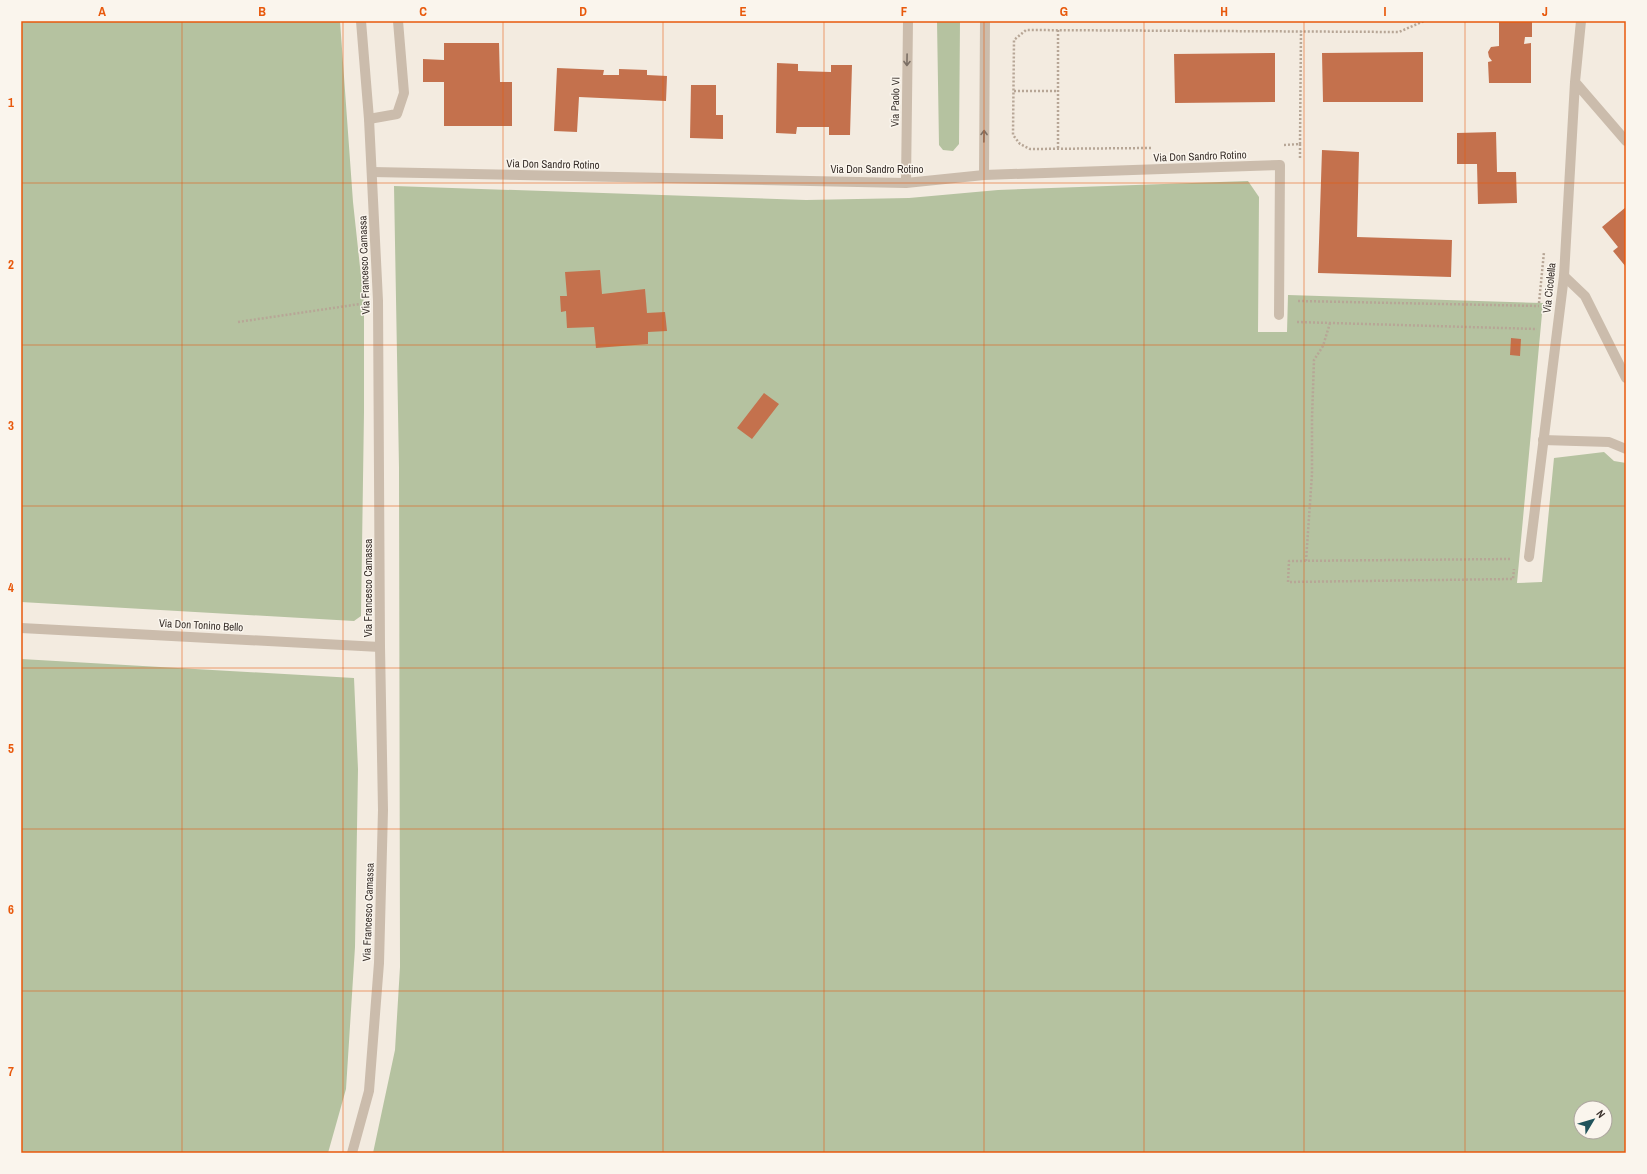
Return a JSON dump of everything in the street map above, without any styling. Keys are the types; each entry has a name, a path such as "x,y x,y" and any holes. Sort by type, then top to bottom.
{"street":[{"name":"Via Francesco Camassa","path":"352,1153 369,1091 379,964 383,810 380,647 378,301 369,119 361,21"},
{"path":"369,119 396,114 404,93 398,21"},
{"name":"Via Paolo VI","path":"906,183 908,21"},
{"path":"984,175 986,21"},
{"name":"Via Cicolella","path":"1529,557 1542,440 1564,276 1575,82 1581,21"},
{"path":"1575,82 1626,141"},
{"name":"Via Don Sandro Rotino","path":"372,172 906,183 984,175 1280,165 1279,315"},
{"path":"1564,276 1585,296 1626,378"},
{"path":"1542,440 1608,442 1626,449"},
{"name":"Via Don Tonino Bello","path":"21,628 380,647"}],"path":[{"path":"1158,148 1030,149 1020,144 1013,134 1014,40 1026,30 1399,32 1424,21"},
{"path":"1058,30 1058,149"},
{"path":"1300,160 1301,31"},
{"path":"1014,91 1058,91"},
{"path":"1276,145 1300,144"},
{"path":"238,322 378,301"},
{"path":"1294,301 1539,306"},
{"path":"1295,315 1295,322 1537,329"},
{"path":"1306,561 1312,474 1314,360 1323,346 1330,323"},
{"path":"1513,579 1288,582 1289,561 1515,559"}],"green space":[{"path":"340,21 353,202 364,304 361,616 354,621 21,602 21,22"},
{"path":"937,21 960,21 959,144 953,151 943,150 939,145"},
{"path":"1248,181 1259,197 1258,332 1287,332 1288,295 1543,303 1517,583 1542,582 1554,458 1604,452 1614,461 1626,463 1626,1153 373,1153 395,1050 400,967 399,467 394,186 806,200 909,198 998,190"},
{"path":"21,659 354,678 358,769 355,947 346,1089 328,1153 21,1153"}],"building":[{"path":"1499,21 1532,21 1532,37 1525,37 1524,44 1531,43 1531,83 1489,83 1488,62 1492,61 1488,52 1491,47 1499,46"},
{"path":"444,43 499,43 500,82 512,82 512,126 444,126 444,82 423,82 423,59 444,60"},
{"path":"1423,52 1423,102 1323,102 1322,53"},
{"path":"1275,53 1275,102 1175,103 1174,54"},
{"path":"777,63 798,64 798,71 831,72 831,65 852,65 850,135 829,135 829,127 797,127 796,134 776,133"},
{"path":"557,68 604,70 603,75 619,75 619,69 647,70 647,75 667,76 666,101 579,97 577,132 554,131"},
{"path":"691,85 716,85 716,115 723,115 723,139 690,138"},
{"path":"1496,132 1497,172 1516,172 1517,203 1478,204 1477,164 1457,164 1457,133"},
{"path":"1322,150 1359,152 1357,237 1452,240 1451,277 1318,273"},
{"path":"1626,207 1626,267 1613,251 1618,247 1602,227"},
{"path":"600,270 602,294 645,289 647,313 665,312 667,331 648,332 648,344 596,348 594,327 567,328 566,311 561,312 560,296 567,296 565,272"},
{"path":"1511,338 1521,339 1520,356 1510,355"},
{"path":"764,393 779,404 752,439 737,428"}]}
